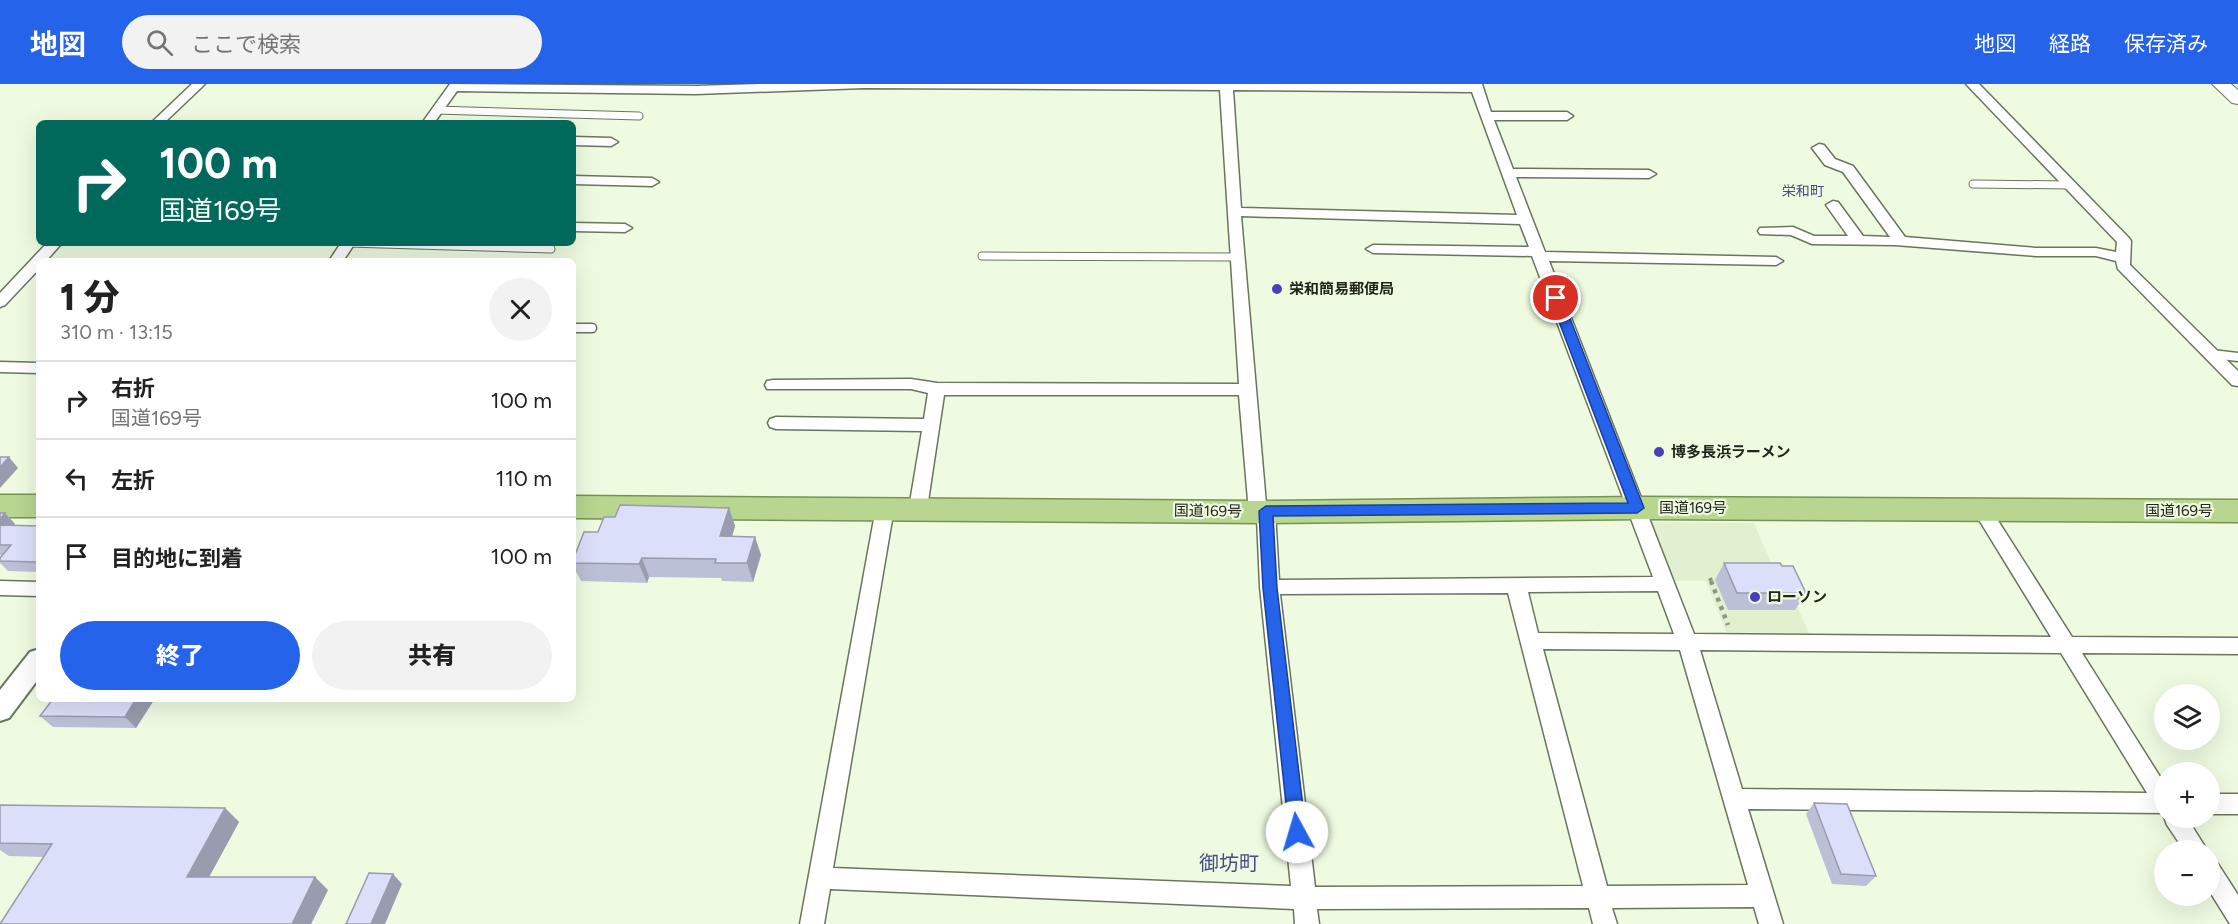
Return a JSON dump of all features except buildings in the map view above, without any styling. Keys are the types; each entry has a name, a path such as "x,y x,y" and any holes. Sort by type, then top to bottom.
{"highway":[{"path":"0,506 36,506"},
{"name":"国道169号","path":"576,507 1262,512 1637,508 2238,511"}],"main road":[{"path":"2221,84 2238,99"}],"street":[{"path":"160,120 199,84"},
{"path":"430,120 455,85 696,90 864,84 1477,86 1486,116 1687,641 1771,924"},
{"path":"1972,84 2124,241 2123,266 2238,381"},
{"path":"1227,86 1247,390 1307,924"},
{"path":"1486,116 1567,116"},
{"path":"576,141 610,142"},
{"path":"1819,148 1830,162 1848,169 1900,241"},
{"path":"1508,172 1649,174"},
{"path":"576,180 652,182"},
{"path":"1833,206 1858,240"},
{"path":"1234,212 1527,220"},
{"path":"576,227 625,228"},
{"path":"1765,231 1793,231 1812,240 1900,241 2036,252 2096,252 2124,258"},
{"path":"38,258 52,246"},
{"path":"1373,249 1776,261"},
{"path":"0,302 8,285 36,260"},
{"path":"0,367 36,368"},
{"path":"773,384 911,384 937,389 1247,390"},
{"path":"918,508 937,389"},
{"path":"776,423 931,425"},
{"path":"812,924 885,508"},
{"path":"1982,510 2154,786"},
{"path":"1270,588 1666,584"},
{"path":"1516,585 1605,924"},
{"path":"0,588 36,589"},
{"path":"1530,641 2238,646"},
{"path":"0,710 36,663"},
{"path":"1734,799 2154,802"},
{"path":"2220,804 2238,804"},
{"path":"819,878 1305,898 1762,896"},
{"path":"2220,888 2238,916"}],"lane":[{"path":"436,110 639,116"},
{"path":"1973,184 2070,185"},
{"path":"450,246 551,249"},
{"path":"982,256 1237,257"},
{"path":"576,328 592,328"},
{"path":"2212,354 2238,357"}],"path":[{"path":"1710,578 1723,612"}],"shaded area":[{"path":"1648,522 1754,523 1777,576 1784,577 1809,633 1726,632 1706,581 1670,581"}],"place":[{"name":"栄和簡易郵便局","path":"1277,289"},
{"name":"博多長浜ラーメン","path":"1659,452"},
{"name":"ローソン","path":"1755,597"}],"district":[{"name":"栄和町","path":"1803,191"},
{"name":"御坊町","path":"1229,863"}],"route":[{"path":"1297,832 1270,588 1266,511 1637,508 1556,298"}]}
